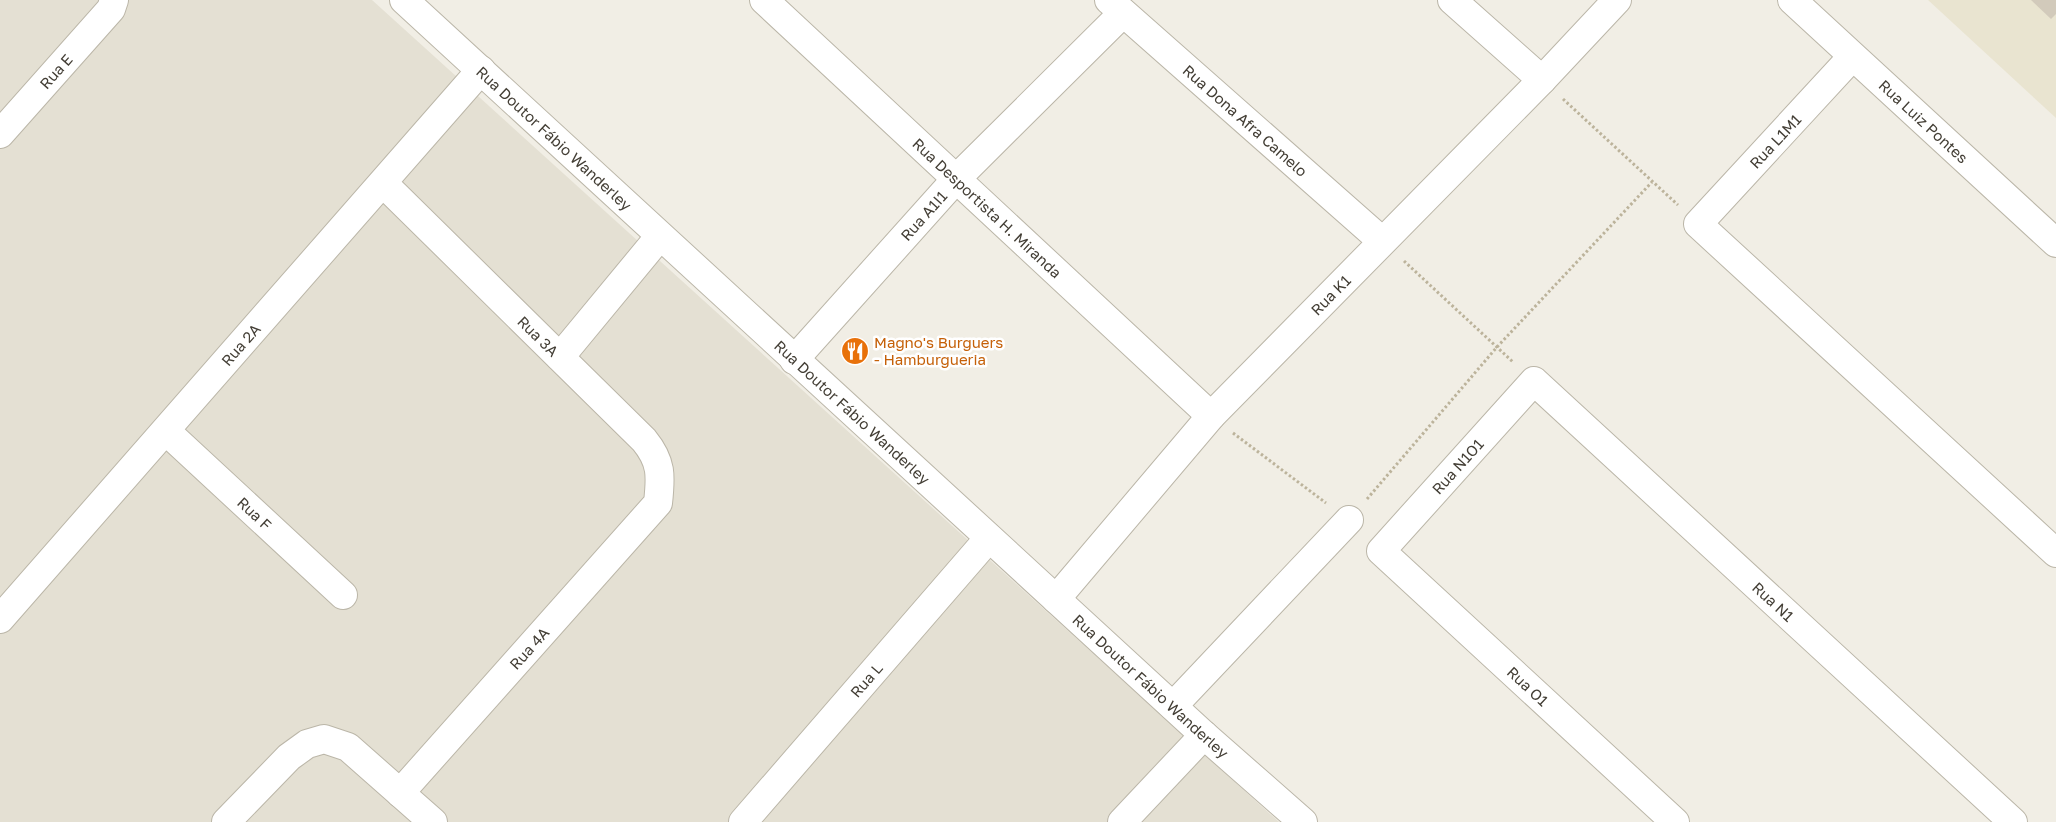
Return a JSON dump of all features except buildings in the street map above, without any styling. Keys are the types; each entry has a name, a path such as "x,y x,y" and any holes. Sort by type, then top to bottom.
{"street":[{"name":"Rua Doutor Fábio Wanderley","path":"404,0 1204,735 1303,822"},
{"name":"Rua Desportista H. Miranda","path":"764,0 1211,416"},
{"path":"1452,0 1542,80"},
{"name":"Rua K1","path":"1056,599 1211,416 1542,80 1617,0"},
{"name":"Rua Luiz Pontes","path":"1792,0 2056,243"},
{"name":"Rua E","path":"0,134 112,4"},
{"name":"Rua A1I1","path":"794,360 957,178 1116,6"},
{"name":"Rua Dona Afra Camelo","path":"1116,6 1382,242"},
{"name":"Rua L1M1","path":"1698,224 1852,57"},
{"name":"Rua 2A","path":"0,619 383,184 480,70"},
{"name":"Rua 3A","path":"383,184 644,440 655,453 660,473 658,503"},
{"path":"1698,224 2056,553"},
{"path":"560,357 660,236"},
{"name":"Rua N1O1","path":"1381,551 1534,381"},
{"name":"Rua N1","path":"1534,381 2013,822"},
{"name":"Rua F","path":"166,431 343,595"},
{"name":"Rua 4A","path":"400,793 658,503"},
{"path":"1173,706 1349,520"},
{"name":"Rua L","path":"742,822 989,538"},
{"name":"Rua O1","path":"1381,551 1675,822"},
{"path":"1122,822 1204,735"},
{"path":"226,822 289,757 307,744 324,739 348,747 433,822"}],"path":[{"path":"1542,80 1698,224"},
{"path":"1211,416 1349,520 1497,347 1652,182"},
{"path":"1382,242 1534,381"}],"shaded area":[{"path":"0,0 372,0 1279,822 0,822"},
{"path":"1928,0 2056,0 2056,118"}],"place":[{"name":"Magno's Burguers - Hamburgueria","path":"855,351"}]}
